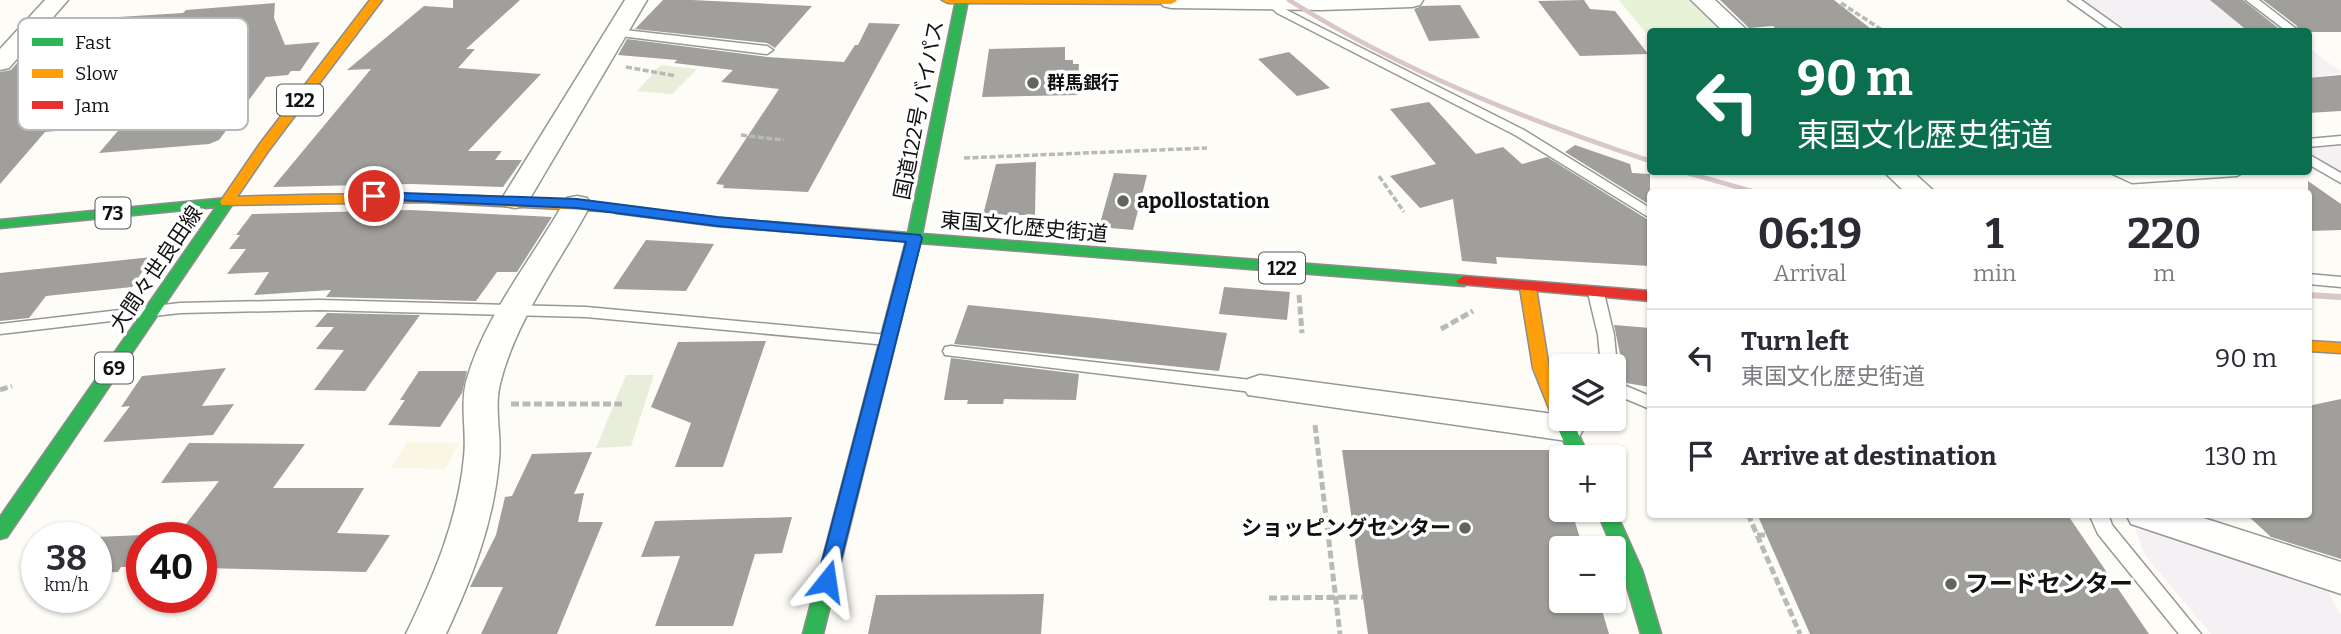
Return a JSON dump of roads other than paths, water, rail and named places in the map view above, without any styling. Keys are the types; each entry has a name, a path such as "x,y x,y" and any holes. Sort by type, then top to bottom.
{"main road":[{"name":"122","path":"227,202 264,148 376,0"},
{"path":"948,0 1171,1"},
{"name":"国道122号 バイパス","path":"813,634 914,238 962,0"},
{"name":"東国文化歴史街道","path":"227,202 374,196 577,204 717,222 1647,296"},
{"name":"73","path":"0,223 227,202"},
{"name":"大間々世良田線","path":"0,532 227,202"},
{"path":"1528,288 1541,368 1549,386"},
{"path":"2312,345 2341,348"},
{"path":"1611,522 1632,570 1651,634"}],"street":[{"path":"41,18 57,0"},
{"path":"516,200 636,0"},
{"path":"1171,1 1272,3 1412,0"},
{"path":"1702,0 1734,28"},
{"path":"0,63 18,43"},
{"path":"1901,175 1918,189"},
{"path":"426,634 458,565 473,516 482,456 482,385 489,364 515,310 577,204"},
{"path":"1260,387 1549,427"},
{"path":"2156,518 2341,578"}],"lane":[{"path":"2074,0 2115,28"},
{"path":"2252,0 2289,28"},
{"path":"1272,3 1281,11 1354,51 1500,121 1560,155 1647,212"},
{"path":"616,33 768,50"},
{"path":"2312,143 2341,140"},
{"path":"2315,166 2341,179"},
{"path":"2122,175 2132,179 2192,175"},
{"path":"2312,279 2341,282"},
{"path":"1596,293 1608,354"},
{"path":"0,329 220,305 306,305 636,316 889,340"},
{"path":"951,351 1260,387"},
{"path":"1626,392 1647,402"},
{"path":"2100,518 2105,529 2191,634"}],"railway":[{"path":"1289,0 1332,26 1420,71 1510,110 1647,160"},
{"path":"1695,175 1744,189"},
{"path":"2312,295 2341,297"}],"place":[{"name":"群馬銀行","path":"1033,83"},
{"name":"apollostation","path":"1123,201"},
{"name":"ショッピングセンター","path":"1465,528"},
{"name":"フードセンター","path":"1951,584"}]}
